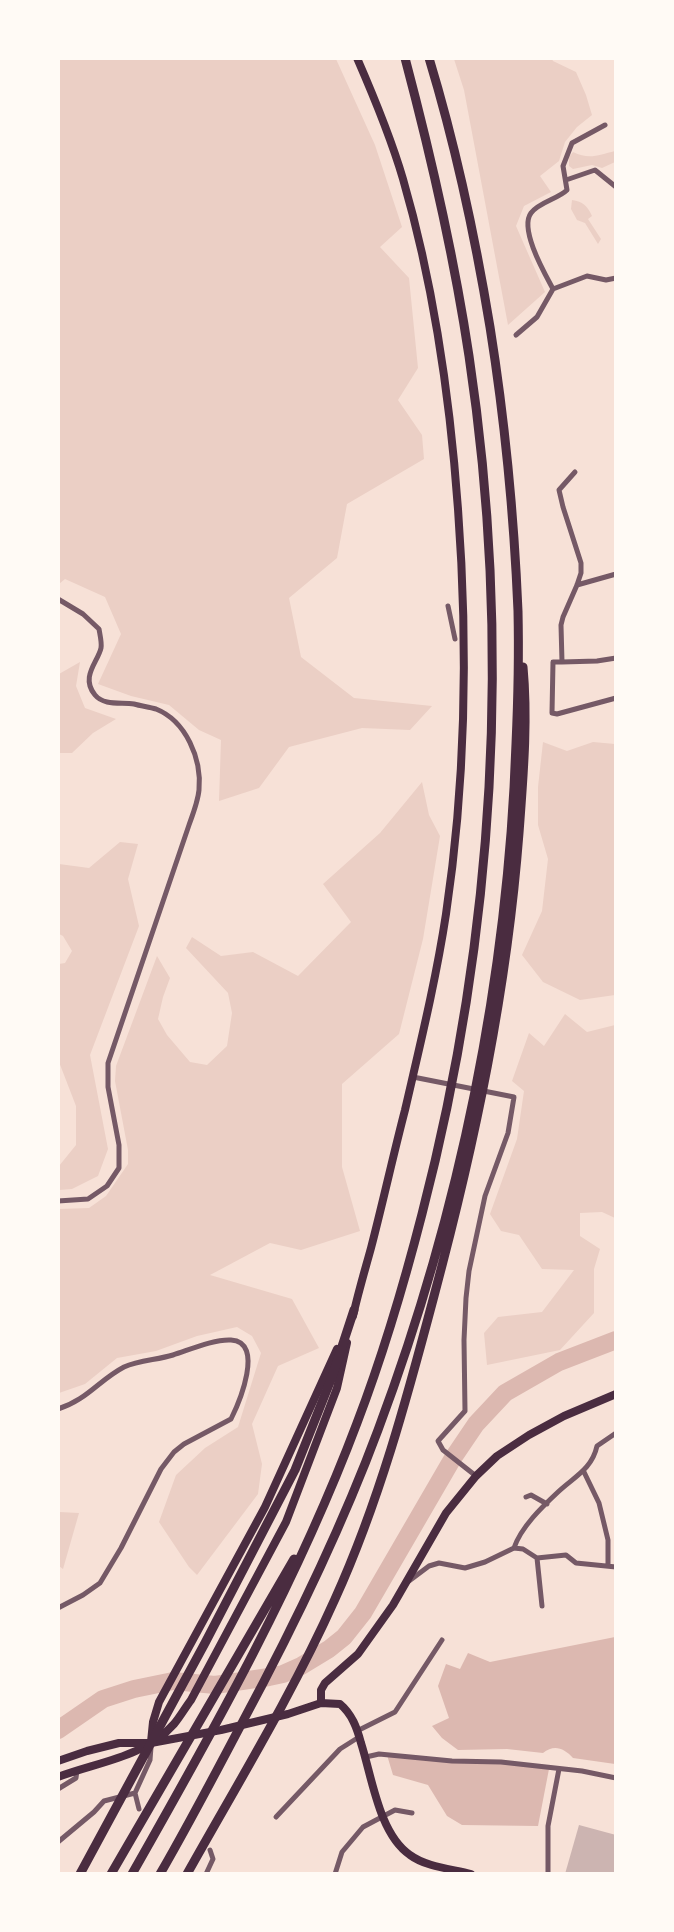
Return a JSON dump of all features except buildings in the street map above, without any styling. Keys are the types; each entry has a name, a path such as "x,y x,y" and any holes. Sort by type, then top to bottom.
{"highway":[{"path":"399,58 435,180"},
{"path":"132,1874 256,1648 293,1573 357,1423 385,1343 433,1173 455,1070 468,994 484,865 492,760 489,549 481,450 454,264 405,58"},
{"path":"187,1874 287,1694 335,1600 377,1493 418,1354 458,1205 494,1036 508,945 517,866 523,778 525,690 512,510 497,370 470,218 431,58"},
{"path":"160,1874 280,1652 315,1581 348,1505 400,1370 428,1283 468,1122 486,1035 500,946 515,767 518,614"},
{"path":"80,1874 205,1643 295,1470 332,1377 354,1310"},
{"path":"111,1874 246,1644 300,1549 328,1493"}],"main road":[{"path":"58,1777 123,1756 151,1743 174,1724 211,1664 286,1522 337,1388 354,1310 413,1077 446,916 461,791 464,668 461,546 450,423 433,308 418,234 403,176 360,60"},
{"path":"151,1743 153,1722 159,1702 265,1507 354,1310"},
{"path":"321,1703 321,1690 325,1683 358,1654 393,1605 446,1513 476,1476 497,1456 529,1435 564,1416 615,1394"},
{"path":"61,1760 87,1750 119,1743 151,1743 221,1730 288,1714 321,1703 340,1704 352,1717 383,1817 392,1836 409,1855 421,1861 449,1871 471,1874"}],"street":[{"path":"553,289 536,256 528,223 531,213 566,193 563,166 572,143 605,125"},
{"path":"566,180 595,170 615,187"},
{"path":"516,335 537,318 553,289 587,276 606,280 615,278"},
{"path":"562,662 562,617 577,585 581,563 562,507 559,490 574,472"},
{"path":"577,585 615,574"},
{"path":"58,599 83,614 99,629 101,648 93,664 89,682 95,695 108,703 132,704 157,710 179,726 192,744 198,768 199,790 184,841 108,1063 108,1087 119,1145 119,1168 108,1186 88,1199 58,1201"},
{"path":"448,606 455,639"},
{"path":"615,658 597,661 553,662 552,713 557,714 615,698"},
{"path":"413,1077 514,1097 508,1133 485,1196 469,1271 465,1330 465,1411 438,1442 443,1450 476,1476"},
{"path":"58,1409 81,1400 111,1374 139,1362 160,1359 209,1344 231,1340 239,1342 248,1352 249,1365 231,1419 184,1444 174,1452 161,1469 121,1548 100,1583 58,1608"},
{"path":"514,1548 518,1538 547,1503 584,1472 594,1457 597,1446 615,1433"},
{"path":"584,1472 599,1503 608,1540 608,1565"},
{"path":"526,1497 531,1495 547,1503"},
{"path":"407,1582 429,1566 439,1563 465,1568 485,1562 514,1548 523,1548 537,1558 566,1555 576,1563 615,1567"},
{"path":"537,1558 542,1606"},
{"path":"276,1817 340,1749 358,1734 395,1712 442,1640"},
{"path":"139,1809 135,1793 150,1760 151,1743"},
{"path":"366,1757 379,1754 452,1761 501,1762 615,1778"},
{"path":"548,1874 548,1826 559,1769"},
{"path":"58,1789 76,1778 77,1770"},
{"path":"58,1842 104,1801 135,1793"},
{"path":"335,1874 342,1852 363,1827 395,1810 412,1813"},
{"path":"206,1874 213,1859 210,1850"}],"shaded area":[{"path":"59,58 336,59 375,145 402,227 380,247 409,278 418,368 398,400 422,435 424,459 347,504 337,558 289,598 301,657 354,698 432,706 410,730 362,728 289,747 259,788 219,801 221,740 199,730 169,705 131,696 98,684 121,634 105,597 65,579 59,584"},
{"path":"454,59 552,59 576,72 592,115 577,127 565,142 559,161 540,176 551,192 524,206 516,226 545,292 508,325 464,90"},
{"path":"615,151 615,162 602,168 592,165 573,169 569,166 569,157 573,152 589,156"},
{"path":"572,200 584,205 590,212 592,216 588,219 601,239 598,244 585,223 577,220 571,209"},
{"path":"80,662 76,686 85,708 116,719 93,733 72,753 59,753 59,674"},
{"path":"543,742 567,751 593,742 615,744 615,995 580,1000 543,982 522,955 542,911 548,859 538,825 538,787"},
{"path":"422,782 429,815 440,836 423,939 399,1034 342,1084 342,1167 360,1231 301,1250 270,1243 210,1275 292,1299 319,1348 278,1366 252,1424 262,1464 258,1494 197,1575 189,1567 159,1522 176,1475 205,1448 238,1427 261,1353 252,1336 237,1327 197,1336 156,1351 117,1358 85,1384 59,1393 59,1209 89,1208 106,1196 128,1164 128,1150 115,1081 116,1066 157,956 170,978 158,1019 167,1035 190,1062 207,1065 227,1046 232,1013 228,993 186,948 192,937 221,956 253,952 298,976 351,922 323,884 380,833"},
{"path":"120,842 138,844 128,879 139,926 90,1055 108,1149 98,1176 72,1189 59,1190 59,1166 76,1145 76,1106 59,1062 59,964 65,963 72,951 63,936 59,934 59,864 89,868"},
{"path":"565,1014 587,1032 615,1025 615,1218 602,1212 580,1213 580,1236 600,1249 594,1269 594,1313 560,1350 487,1365 484,1333 498,1317 542,1312 574,1270 542,1269 519,1235 501,1231 490,1214 517,1139 524,1091 512,1081 529,1033 544,1046"},
{"path":"59,1512 79,1513 63,1569 59,1566"},
{"path":"615,1637 615,1764 573,1758 566,1752 555,1748 543,1753 507,1749 458,1750 442,1738 432,1726 449,1718 438,1686 446,1664 460,1669 468,1653 490,1662"},
{"path":"387,1755 549,1769 538,1826 462,1825 447,1816 428,1785 393,1775"}],"waterway":[{"path":"58,1730 103,1699 134,1689 173,1681 215,1685 269,1677 301,1666 329,1649 344,1637 363,1613 453,1458 476,1424 505,1393 559,1362 616,1340"}]}
